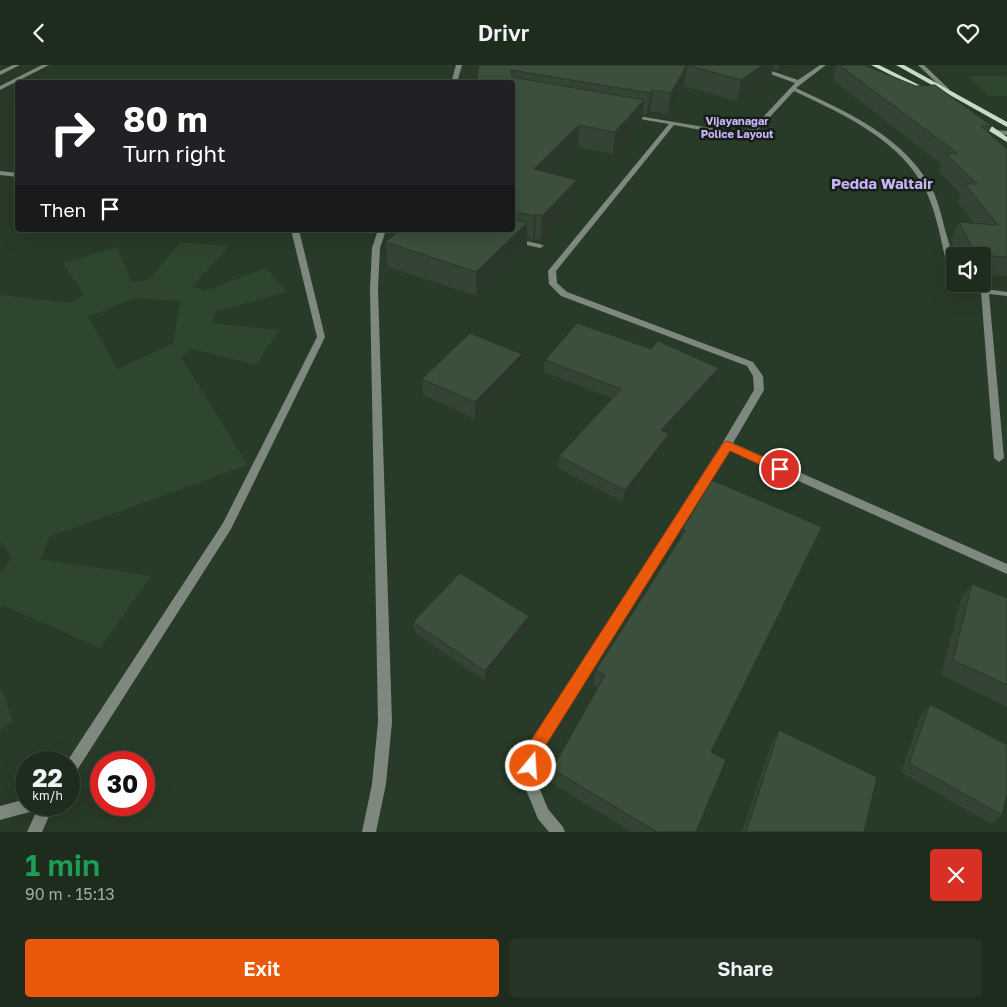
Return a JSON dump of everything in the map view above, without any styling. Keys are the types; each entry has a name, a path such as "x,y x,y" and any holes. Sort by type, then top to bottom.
{"main road":[{"path":"874,65 945,100"},
{"path":"899,65 1007,125"},
{"path":"968,114 1007,140"}],"street":[{"path":"0,73 17,65"},
{"path":"16,80 46,65"},
{"path":"455,80 459,65"},
{"path":"749,65 799,83"},
{"path":"625,114 734,135 746,134 754,131 799,83 823,65"},
{"path":"921,65 947,90"},
{"path":"0,88 15,80"},
{"path":"793,89 842,111 874,131 911,163 930,193 946,252"},
{"path":"558,832 543,814 529,781 533,751 727,445 759,390 758,376 750,364 564,294 553,284 552,271 674,123"},
{"path":"996,132 1007,133"},
{"path":"0,173 15,175"},
{"path":"80,753 227,526 321,337 295,232"},
{"path":"369,832 379,784 385,722 374,289 376,248 381,232"},
{"path":"502,237 540,246"},
{"path":"986,292 999,457"},
{"path":"991,292 1007,294"},
{"path":"727,445 1007,569"},
{"path":"0,813 15,809"},
{"path":"34,832 42,816"}],"shaded area":[{"path":"967,76 1004,76 1007,78 1007,96 989,96"},
{"path":"181,242 230,246 192,286 205,291 266,268 287,292 215,312 211,323 279,330 256,365 192,349 181,357 248,465 49,537 41,559 151,576 100,648 4,606 0,608 0,572 12,557 0,542 0,295 70,303 84,295 63,263 117,247 132,282 148,280","holes":["135,298 180,301 173,343 118,369 88,317"]},
{"path":"0,685 13,721 0,730"}],"building":[{"path":"479,65 687,65 671,93 653,90 650,93 511,70 512,77 644,100 615,132 579,125 534,169 577,180 542,216 515,212 515,80 476,80"},
{"path":"687,65 763,65 741,80"},
{"path":"839,65 864,65 916,86 935,85 992,126 981,126 1007,149 1007,257 991,256 991,247 972,247 959,222 998,225 965,184 977,184 946,154 957,153"},
{"path":"515,220 527,223 476,272 385,242 398,232 515,232"},
{"path":"577,323 651,349 658,341 719,368 661,430 669,434 625,490 559,456 621,389 545,360"},
{"path":"470,333 522,354 475,402 422,379"},
{"path":"712,480 822,527 711,752 726,760 696,832 657,832 552,769 605,675 596,670 685,531 682,530"},
{"path":"460,573 529,616 485,671 413,622"},
{"path":"972,584 1007,598 1007,685 953,660"},
{"path":"930,704 1007,745 1007,794 1002,815 909,763"},
{"path":"779,730 877,777 864,832 746,832"}],"district":[{"name":"Vijayanagar Police Layout","path":"737,127"},
{"name":"Pedda Waltair","path":"882,184"}],"route":[{"path":"531,766 533,751 727,445 780,469"}]}
